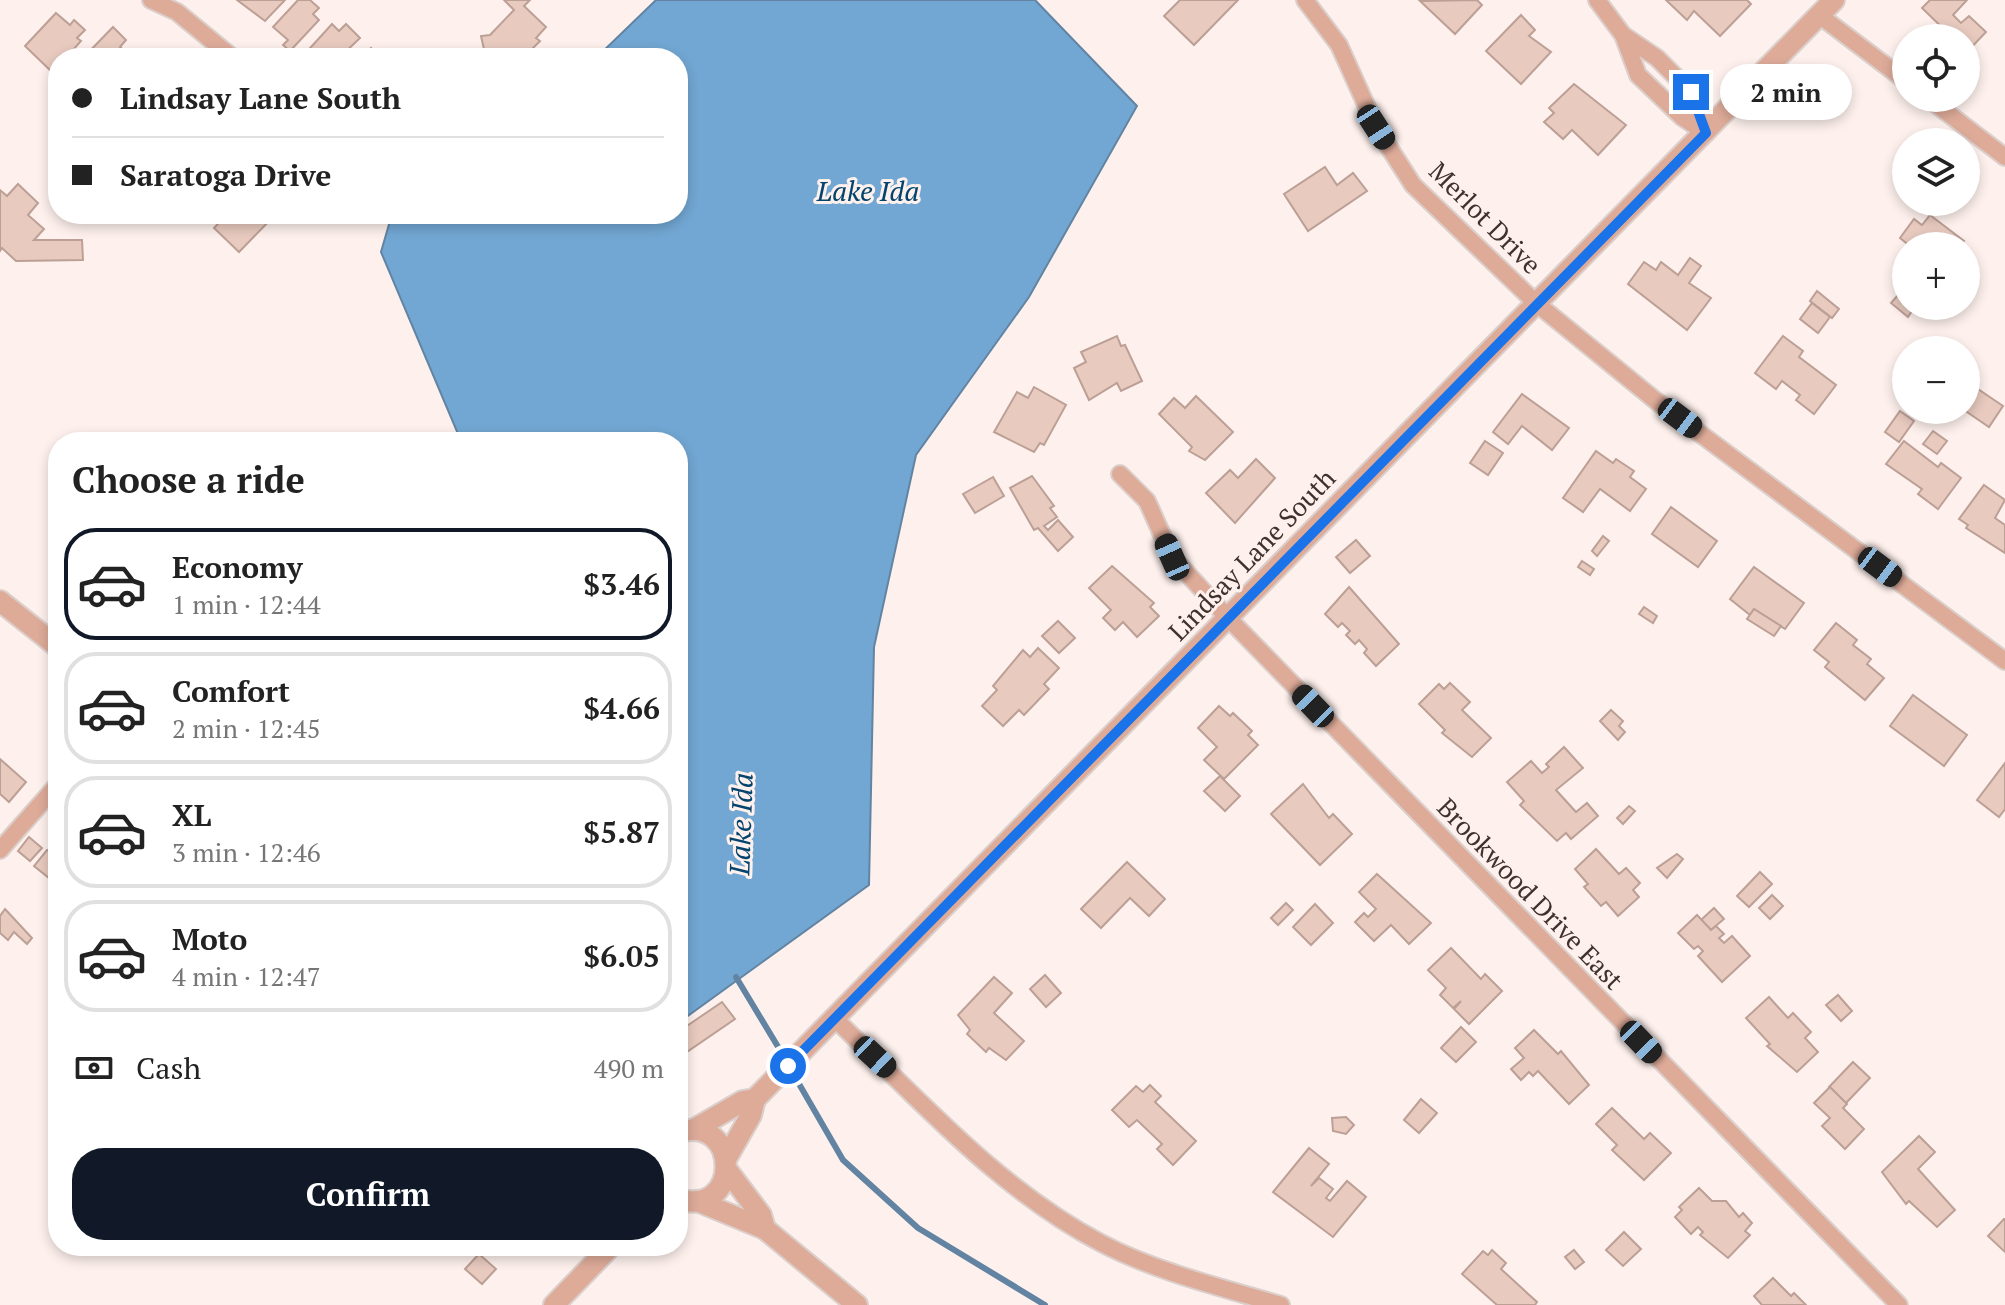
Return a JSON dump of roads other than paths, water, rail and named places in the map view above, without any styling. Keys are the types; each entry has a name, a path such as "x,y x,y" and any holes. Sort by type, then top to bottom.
{"street":[{"path":"151,0 177,12 221,48"},
{"name":"Merlot Drive","path":"1305,0 1339,45 1376,127 1413,185 1536,303 1655,400 2005,661"},
{"path":"1597,0 1623,35 1638,75 1682,117 1706,133"},
{"path":"1826,7 1892,68"},
{"name":"Lindsay Lane South","path":"688,1201 718,1191 755,1099 1706,133 1826,7"},
{"path":"1623,35 1657,58 1691,92 1706,133"},
{"path":"1946,112 2005,157"},
{"name":"Brookwood Drive East","path":"1120,474 1147,501 1172,557 1228,618 1899,1305"},
{"path":"0,601 48,639"},
{"path":"0,850 48,795"},
{"path":"835,1019 1023,1193 1102,1244 1210,1285 1281,1305"},
{"path":"688,1128 743,1101 755,1099"},
{"path":"688,1132 716,1140 726,1165 761,1215 765,1229"},
{"path":"688,1203 765,1229 857,1305"},
{"path":"554,1305 601,1256"}],"water":[{"name":"Lake Ida","path":"656,0 1035,0 1137,106 1029,297 916,455 874,647 869,885 688,1016 688,432 457,432 381,252 389,224 688,224 688,48 606,48"}],"waterway":[{"path":"736,977 786,1060"},
{"path":"791,1070 843,1160 918,1228 1045,1305"}]}
